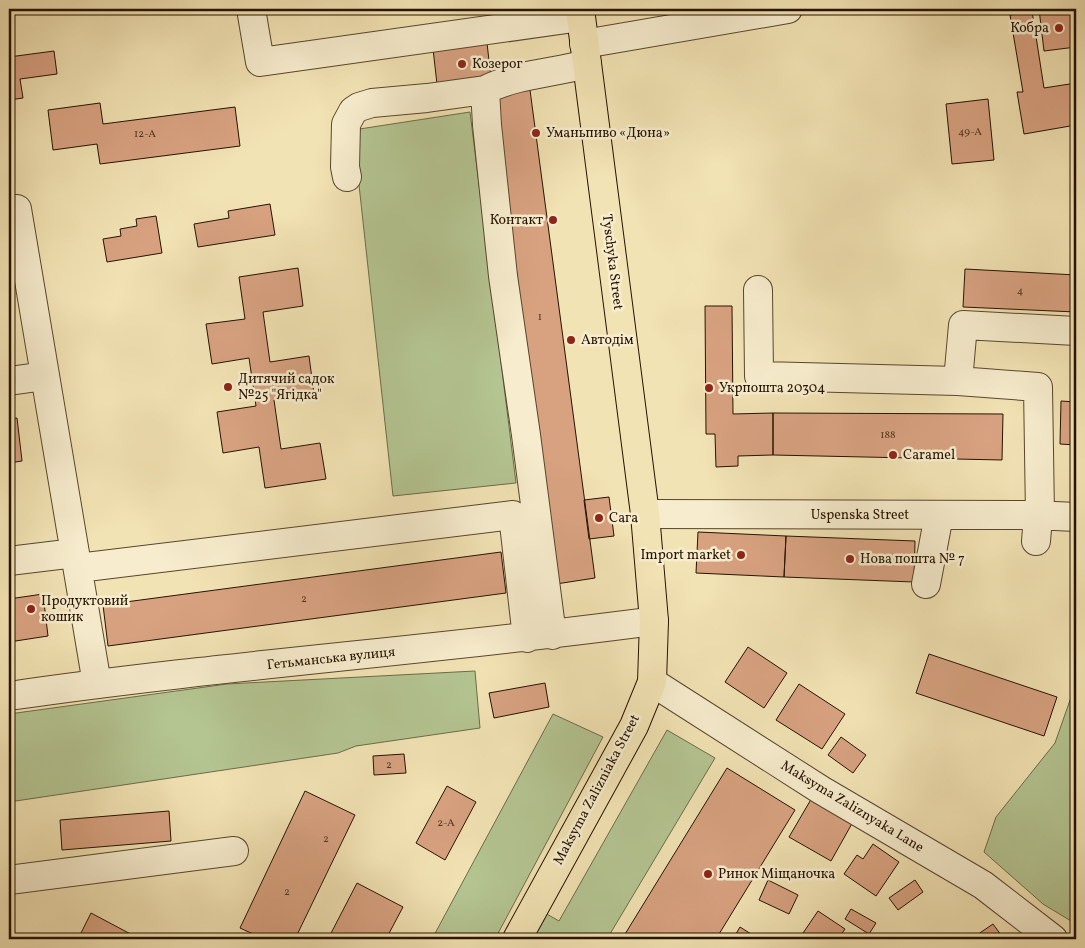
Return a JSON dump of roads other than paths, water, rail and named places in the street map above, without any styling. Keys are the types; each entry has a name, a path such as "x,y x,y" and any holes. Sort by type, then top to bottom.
{"main road":[{"name":"Tyschyka Street","path":"580,13 644,514"},
{"name":"Maksyma Zalizniaka Street","path":"517,939 634,726 652,682 654,621 644,514"}],"street":[{"path":"251,9 260,62 580,13"},
{"path":"347,177 345,167 346,124 353,111 359,107 372,103 485,90 508,80 560,71 586,54 788,9"},
{"path":"485,90 503,276 526,435 539,636"},
{"path":"9,210 17,209 97,684"},
{"path":"758,290 759,376 958,381 1038,387 1036,524"},
{"path":"958,381 963,325 1076,331"},
{"path":"9,380 45,376"},
{"name":"Uspenska Street","path":"644,514 939,515 1036,524 1076,516"},
{"path":"926,584 939,515"},
{"path":"9,561 76,560 513,516 539,636"},
{"name":"Гетьманська вулиця","path":"9,696 97,684 539,636 654,621"},
{"name":"Maksyma Zaliznyaka Lane","path":"652,682 821,790 983,885 1048,938"},
{"path":"9,880 234,851"}],"place":[{"name":"Кобра","path":"1059,28"},
{"name":"Козерог","path":"462,64"},
{"name":"Уманьпиво «Дюна»","path":"536,133"},
{"name":"Контакт","path":"553,220"},
{"name":"Автодім","path":"571,340"},
{"name":"Дитячий садок №25 \"Ягідка\"","path":"228,387"},
{"name":"Укрпошта 20304","path":"709,388"},
{"name":"Caramel","path":"893,455"},
{"name":"Сага","path":"599,518"},
{"name":"Import market","path":"741,555"},
{"name":"Нова пошта № 7","path":"850,559"},
{"name":"Продуктовий кошик","path":"31,609"},
{"name":"Ринок Міщаночка","path":"708,874"}]}
